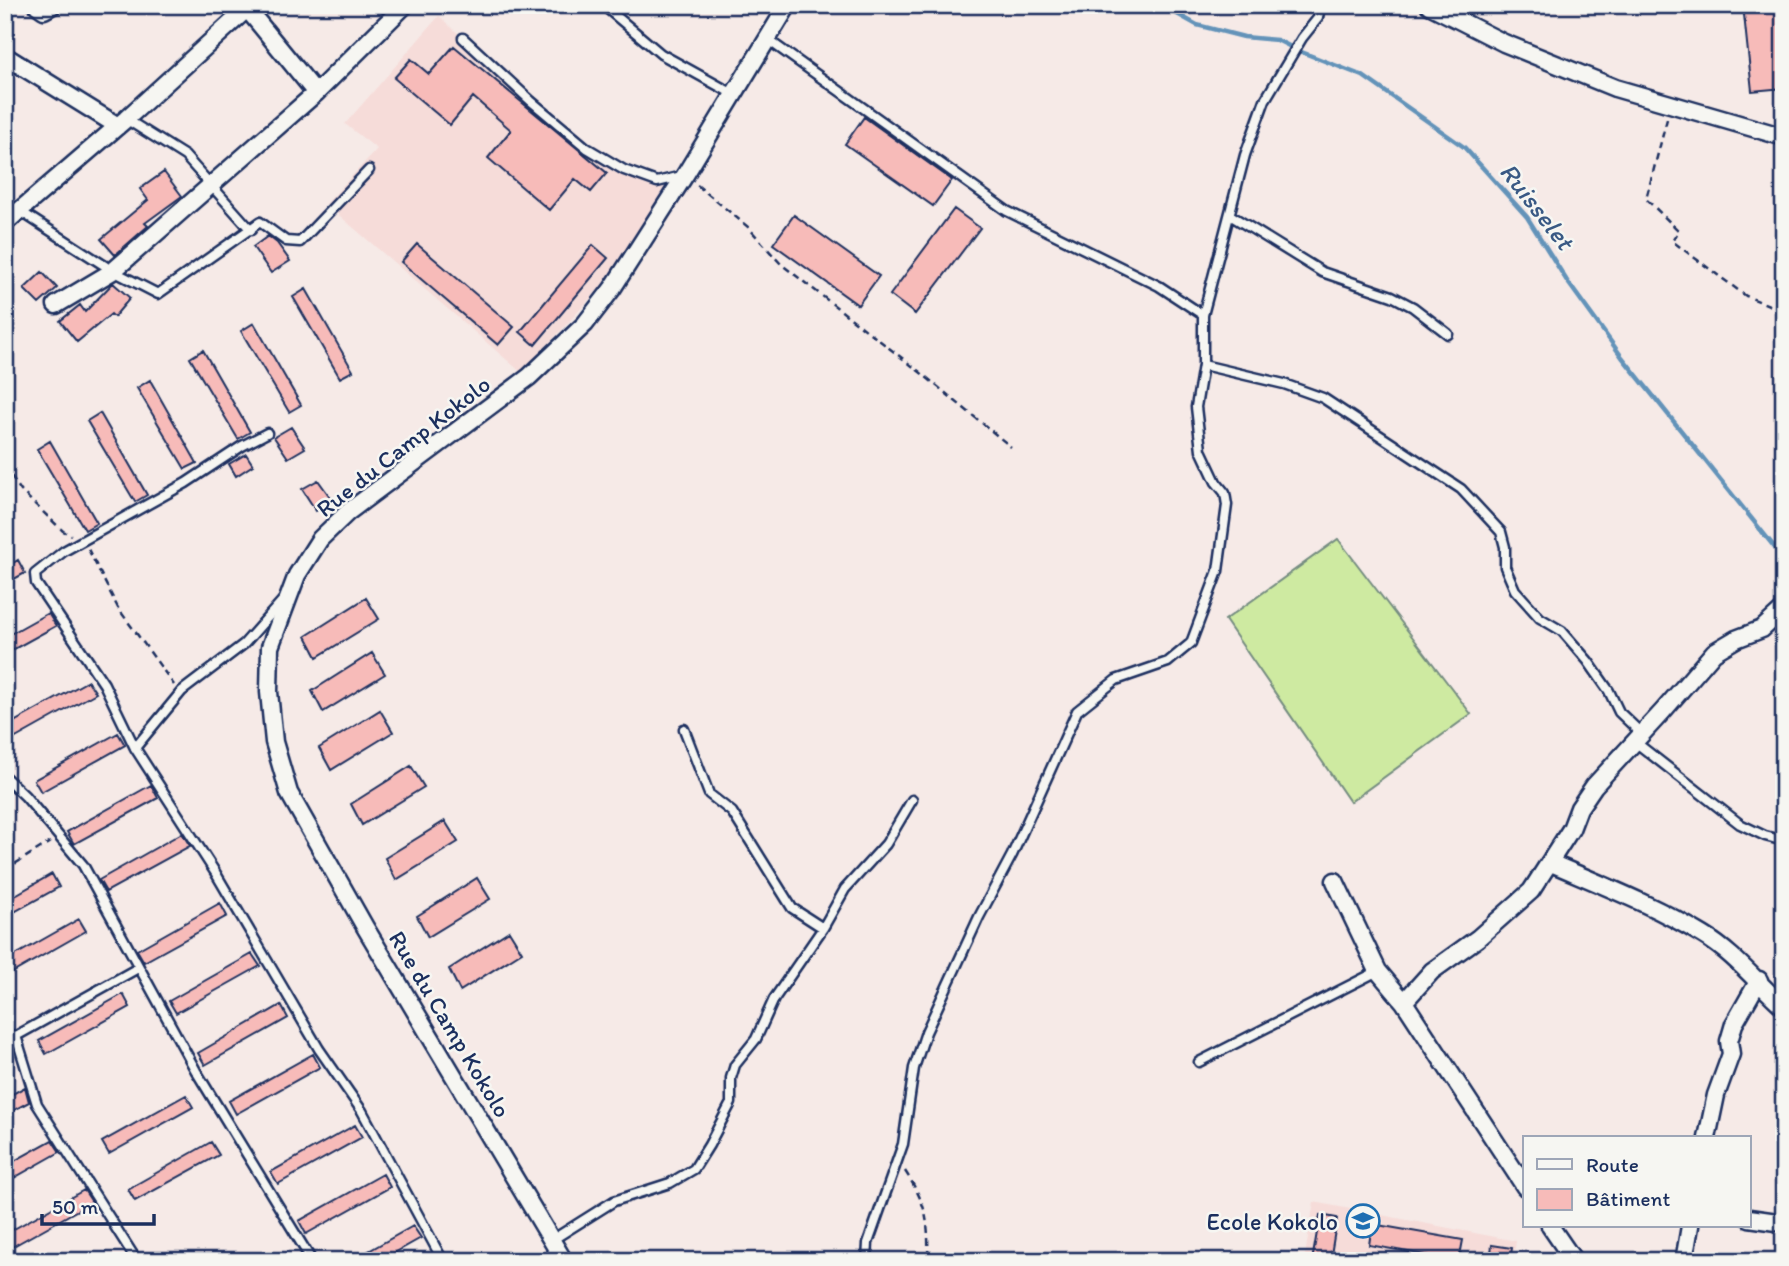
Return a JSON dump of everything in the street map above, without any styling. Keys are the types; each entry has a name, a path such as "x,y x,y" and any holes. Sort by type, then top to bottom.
{"street":[{"path":"37,5 44,10 53,5"},
{"path":"56,305 113,271 316,93 405,5"},
{"name":"Rue du Camp Kokolo","path":"564,1261 365,927 289,793 274,742 269,692 270,647 297,575 320,539 348,512 530,377 585,324 612,289 685,175 788,5"},
{"path":"5,223 122,122 247,6 316,93"},
{"path":"1424,8 1615,88 1784,137"},
{"path":"5,55 122,122"},
{"path":"5,201 20,211"},
{"path":"1404,1002 1432,971 1508,914 1531,891 1551,863 1571,829 1579,808 1594,786 1714,652 1736,639 1762,629 1784,609"},
{"path":"1551,863 1640,902 1704,935 1759,980 1784,1007"},
{"path":"1335,881 1378,971 1404,1002 1523,1184"},
{"path":"1707,1136 1716,1094 1731,1054 1729,1041 1734,1024 1759,980"},
{"path":"1750,1219 1784,1223"},
{"path":"1551,1228 1574,1261"},
{"path":"1684,1261 1690,1228"}],"lane":[{"path":"603,5 661,54 735,95"},
{"path":"867,1261 868,1242 903,1144 914,1068 929,1023 979,916 1012,855 1077,711 1116,680 1168,662 1191,643 1218,571 1227,505 1225,493 1216,482 1200,450 1196,407 1203,365 1203,315 1245,155 1265,100 1302,38 1318,18 1320,5"},
{"path":"463,38 587,148 624,170 657,182 685,175"},
{"path":"768,39 1007,211 1159,286 1203,315"},
{"path":"122,122 186,156 251,230"},
{"path":"20,211 113,271 158,294 260,222 286,241 300,242 369,170"},
{"path":"1230,215 1322,272 1392,296 1413,307 1448,334"},
{"path":"1203,365 1284,384 1323,398 1461,489 1501,532 1506,547 1504,567 1515,590 1540,618 1562,631 1580,651 1638,737 1740,824 1765,836 1784,841"},
{"path":"267,433 186,483 64,551 35,574 36,583 104,684 135,748 215,872 319,1049 362,1111 443,1261"},
{"path":"135,748 182,691 244,644 289,593"},
{"path":"684,729 709,794 732,813 792,908 824,928"},
{"path":"5,777 31,803 83,866 214,1101 312,1261"},
{"path":"552,1240 614,1201 670,1183 694,1169 731,1103 731,1078 735,1065 756,1039 775,999 824,928 845,889 887,844 912,800"},
{"path":"5,1034 16,1036 138,968"},
{"path":"1199,1062 1378,971"},
{"path":"16,1036 37,1104 137,1261"}],"path":[{"path":"1406,5 1424,8"},
{"path":"1669,113 1646,200 1679,230 1672,241 1746,296 1784,312"},
{"path":"685,175 748,227 781,264 1011,447"},
{"path":"5,466 21,491 63,531 84,541 118,608 170,681 182,691"},
{"path":"5,870 58,838"},
{"path":"898,1160 919,1193 928,1221 928,1261"}],"shaded area":[{"path":"439,16 531,101 587,148 657,182 671,192 620,266 522,373 326,204 377,149 345,124"},
{"name":"Ecole Kokolo","path":"1314,1202 1516,1241 1513,1261 1304,1261"}],"green space":[{"path":"1338,539 1471,714 1350,802 1225,620"}],"building":[{"path":"1743,5 1779,5 1784,46 1784,88 1752,91"},
{"path":"454,46 607,173 591,192 575,179 549,210 488,158 511,130 473,97 450,125 394,78 411,59 429,74"},
{"path":"864,117 952,180 933,206 845,144"},
{"path":"164,172 182,196 145,223 148,226 115,255 101,239 148,200 140,189"},
{"path":"954,209 980,228 915,314 890,295"},
{"path":"794,215 879,276 858,305 773,244"},
{"path":"268,236 277,243 290,261 271,273 253,247"},
{"path":"417,244 514,327 498,345 401,262"},
{"path":"593,245 608,258 535,345 520,332"},
{"path":"42,272 57,288 39,304 24,289"},
{"path":"113,283 130,298 114,317 111,314 77,342 60,321 80,305 85,312"},
{"path":"306,289 353,371 340,378 293,297"},
{"path":"254,323 301,405 289,412 241,331"},
{"path":"203,350 250,432 238,439 190,358"},
{"path":"150,380 197,463 185,469 137,388"},
{"path":"100,413 147,495 135,502 87,421"},
{"path":"291,427 305,448 288,458 274,437"},
{"path":"50,441 97,523 85,530 37,449"},
{"path":"246,454 253,465 236,476 229,464"},
{"path":"318,480 333,501 316,511 302,489"},
{"path":"18,560 25,573 5,584 5,568"},
{"path":"366,598 379,619 317,657 306,636"},
{"path":"48,613 56,626 5,654 5,637"},
{"path":"372,653 385,674 323,712 312,691"},
{"path":"88,681 96,693 12,740 5,727"},
{"path":"380,710 393,732 331,770 319,748"},
{"path":"118,733 125,745 41,792 34,780"},
{"path":"411,766 424,787 362,825 351,804"},
{"path":"151,785 158,798 74,844 67,832"},
{"path":"445,821 458,842 396,880 385,858"},
{"path":"182,833 190,846 106,892 99,880"},
{"path":"52,874 59,887 5,917 5,901"},
{"path":"477,878 490,899 428,937 417,916"},
{"path":"220,903 227,916 144,962 137,950"},
{"path":"79,919 86,931 5,977 5,961"},
{"path":"509,931 522,952 460,991 449,969"},
{"path":"252,954 260,966 176,1013 169,1001"},
{"path":"123,994 130,1007 46,1054 39,1041"},
{"path":"281,1005 288,1018 205,1065 198,1053"},
{"path":"313,1054 320,1067 236,1114 229,1101"},
{"path":"25,1087 29,1102 5,1115 5,1098"},
{"path":"186,1095 193,1107 109,1154 102,1142"},
{"path":"355,1125 362,1137 278,1184 271,1172"},
{"path":"52,1140 60,1152 5,1183 5,1166"},
{"path":"211,1142 219,1155 135,1201 128,1189"},
{"path":"383,1174 390,1187 306,1234 299,1221"},
{"path":"84,1190 92,1202 10,1248 5,1234"},
{"path":"1320,1215 1337,1218 1330,1261 1312,1261"},
{"path":"1372,1224 1463,1240 1459,1261 1369,1245"},
{"path":"413,1226 421,1238 380,1261 351,1261"},
{"path":"1492,1245 1512,1248 1510,1261 1490,1261"}],"waterway":[{"name":"Ruisselet","path":"1161,5 1197,25 1244,37 1277,40 1363,76 1464,147 1527,217 1567,281 1622,357 1784,559"}],"place":[{"name":"Ecole Kokolo","path":"1363,1221"}]}
